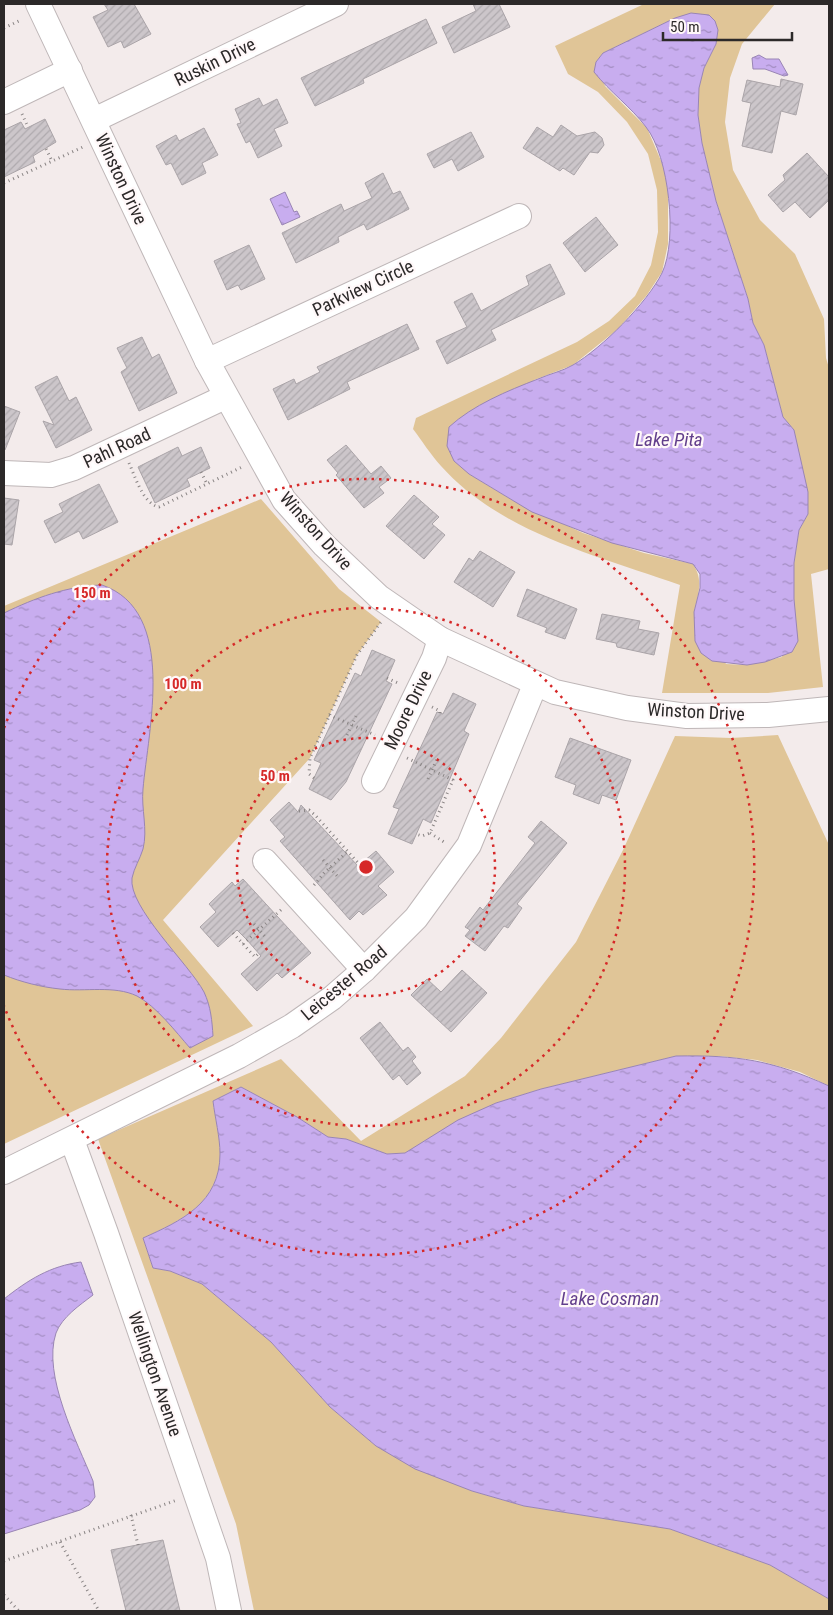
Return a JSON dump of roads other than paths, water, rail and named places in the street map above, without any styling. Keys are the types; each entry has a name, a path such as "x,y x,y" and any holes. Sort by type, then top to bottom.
{"street":[{"name":"Winston Drive","path":"38,4 206,361 284,500 324,545 379,597 440,639 535,685 555,692 627,708 687,716 768,715 829,709"},
{"name":"Ruskin Drive","path":"94,120 336,4"},
{"path":"4,102 70,70"},
{"name":"Parkview Circle","path":"206,361 519,216"},
{"name":"Pahl Road","path":"4,473 51,475 74,468 225,397"},
{"name":"Moore Drive","path":"374,781 434,658 440,639"},
{"name":"Leicester Road","path":"4,1172 239,1056 292,1026 332,998 364,970 416,918 469,845 535,685"},
{"path":"265,861 364,970"},
{"name":"Wellington Avenue","path":"72,1140 218,1558 229,1611"}],"water":[{"name":"Lake Pita","path":"691,13 709,15 715,21 718,30 716,44 704,68 699,88 698,115 702,143 716,201 748,299 753,323 764,345 783,417 794,430 808,492 808,514 799,530 794,563 794,599 798,641 792,652 765,662 747,665 712,661 701,653 695,641 694,612 700,588 700,574 693,564 612,543 532,512 469,474 454,461 447,446 449,427 458,419 480,405 503,394 569,367 597,348 635,311 662,273 667,258 670,220 669,198 660,157 654,140 646,127 594,72 596,62 603,53 675,18"},
{"path":"759,55 766,59 779,59 788,75 784,76 765,69 753,69 752,58"},
{"path":"285,192 294,212 297,211 300,217 282,225 270,199"},
{"path":"102,585 126,599 141,620 150,645 153,675 152,705 143,789 144,842 142,853 132,878 133,890 139,904 149,919 204,992 211,1014 213,1036 190,1048 158,1013 137,996 119,991 70,990 38,986 4,975 4,613 27,602 64,590"},
{"name":"Lake Cosman","path":"676,1056 737,1058 754,1061 790,1070 829,1086 829,1599 770,1565 670,1529 524,1506 472,1491 415,1469 376,1446 330,1407 271,1342 202,1284 170,1271 153,1268 143,1238 184,1217 206,1198 218,1171 220,1154 213,1101 241,1087 297,1117 328,1137 346,1139 387,1154 405,1153 458,1120 496,1103 541,1089"},
{"path":"81,1262 93,1295 72,1312 59,1327 53,1350 54,1368 63,1408 93,1481 95,1497 89,1505 80,1510 4,1534 4,1299 49,1270"}]}
